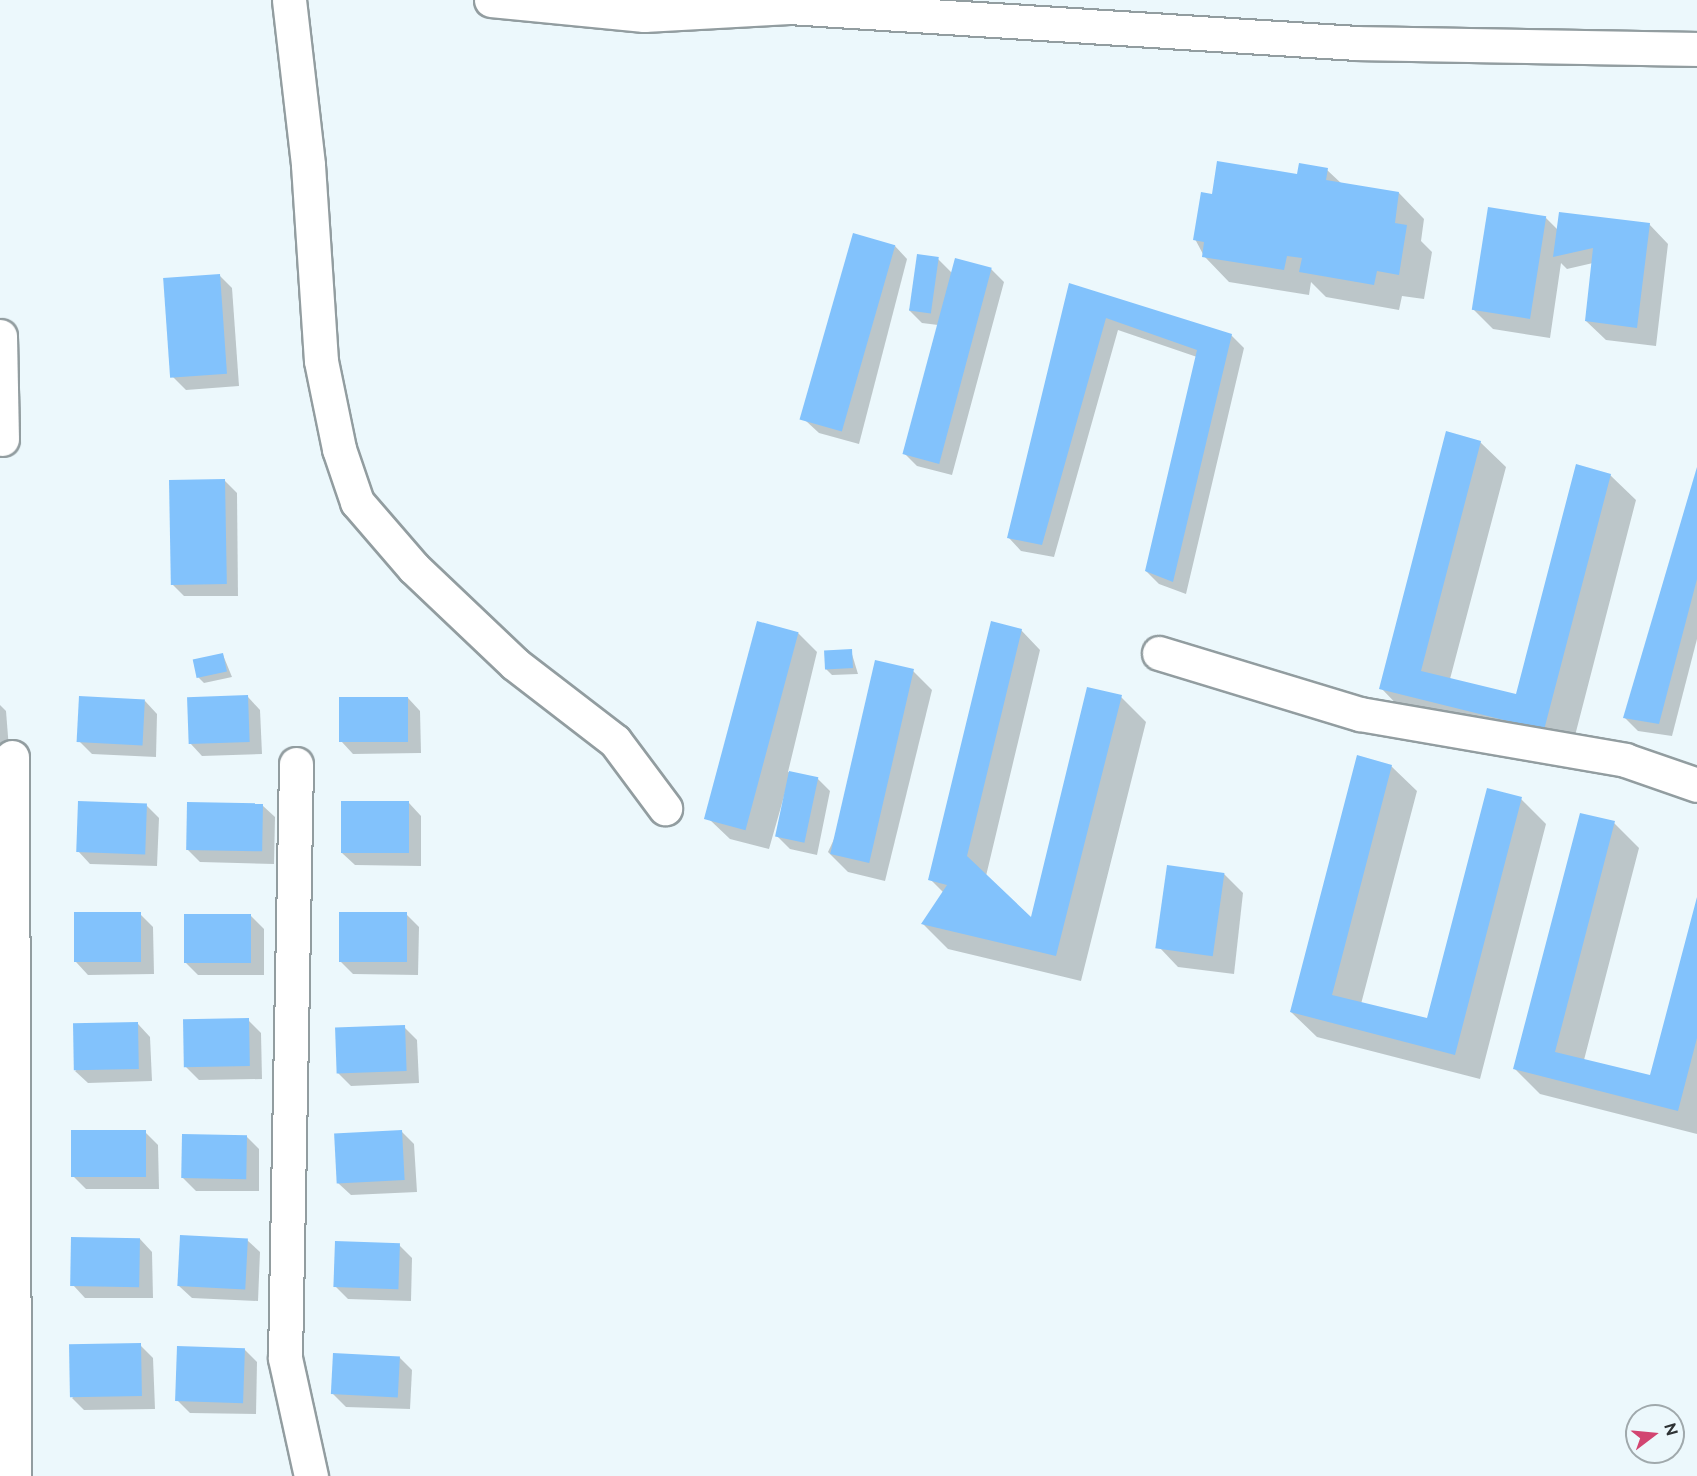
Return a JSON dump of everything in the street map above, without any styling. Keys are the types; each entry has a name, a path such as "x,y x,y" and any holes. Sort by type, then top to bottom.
{"street":[{"path":"289,0 308,165 321,361 339,449 357,502 414,568 515,664 615,741 665,808"},
{"path":"491,0 644,15 789,7 1356,43 1697,49"},
{"path":"0,336 2,439"},
{"path":"1159,653 1360,714 1625,760 1697,785"},
{"path":"12,757 14,1476"},
{"path":"296,764 285,1358 311,1476"}],"building":[{"path":"1217,161 1297,174 1299,163 1328,168 1326,180 1399,192 1395,223 1407,225 1399,275 1377,271 1374,285 1299,272 1302,258 1287,256 1284,270 1202,257 1204,242 1193,240 1201,192 1212,194"},
{"path":"1488,207 1546,216 1530,319 1472,310"},
{"path":"1559,212 1650,223 1637,328 1585,321 1593,248 1553,257"},
{"path":"853,233 895,245 842,432 800,419"},
{"path":"917,254 939,257 931,314 909,310"},
{"path":"955,258 992,268 939,464 902,454"},
{"path":"220,274 227,374 170,378 163,278"},
{"path":"1069,283 1232,334 1173,582 1145,571 1197,350 1106,318 1042,545 1007,538"},
{"path":"1446,431 1481,441 1421,671 1516,694 1576,464 1611,474 1544,730 1379,689"},
{"path":"1697,467 1697,579 1659,724 1623,718"},
{"path":"225,479 227,584 171,585 169,480"},
{"path":"757,621 799,632 745,830 704,819"},
{"path":"991,621 1022,629 967,856 1031,917 1087,687 1122,695 1056,956 921,924 947,885 928,880"},
{"path":"852,649 853,668 825,669 824,650"},
{"path":"223,653 227,672 197,678 193,659"},
{"path":"875,660 914,669 869,863 830,854"},
{"path":"248,695 250,742 189,744 187,697"},
{"path":"79,696 145,699 143,745 77,742"},
{"path":"339,697 408,697 408,742 339,742"},
{"path":"1357,755 1392,765 1332,995 1427,1018 1487,788 1522,797 1455,1055 1290,1012"},
{"path":"789,771 818,777 804,843 775,837"},
{"path":"78,801 147,803 145,854 76,852"},
{"path":"341,801 409,801 409,853 341,853"},
{"path":"187,802 263,803 262,851 186,850"},
{"path":"1580,813 1615,821 1555,1052 1650,1075 1697,897 1697,1038 1678,1111 1513,1069"},
{"path":"1167,865 1224,873 1213,956 1155,948"},
{"path":"74,912 141,912 141,962 74,962"},
{"path":"339,912 407,912 407,962 339,962"},
{"path":"184,914 251,914 251,963 184,963"},
{"path":"249,1018 250,1066 184,1067 183,1019"},
{"path":"138,1022 139,1069 74,1070 73,1023"},
{"path":"405,1025 407,1071 337,1073 335,1027"},
{"path":"71,1130 146,1130 146,1177 71,1177"},
{"path":"402,1130 405,1180 337,1183 334,1134"},
{"path":"182,1134 247,1135 246,1179 181,1178"},
{"path":"180,1235 248,1239 245,1289 177,1286"},
{"path":"71,1237 140,1238 139,1287 70,1286"},
{"path":"335,1241 400,1243 398,1289 333,1287"},
{"path":"141,1343 142,1396 70,1397 69,1344"},
{"path":"177,1346 245,1348 243,1403 175,1401"},
{"path":"333,1353 400,1357 398,1397 331,1394"}]}
